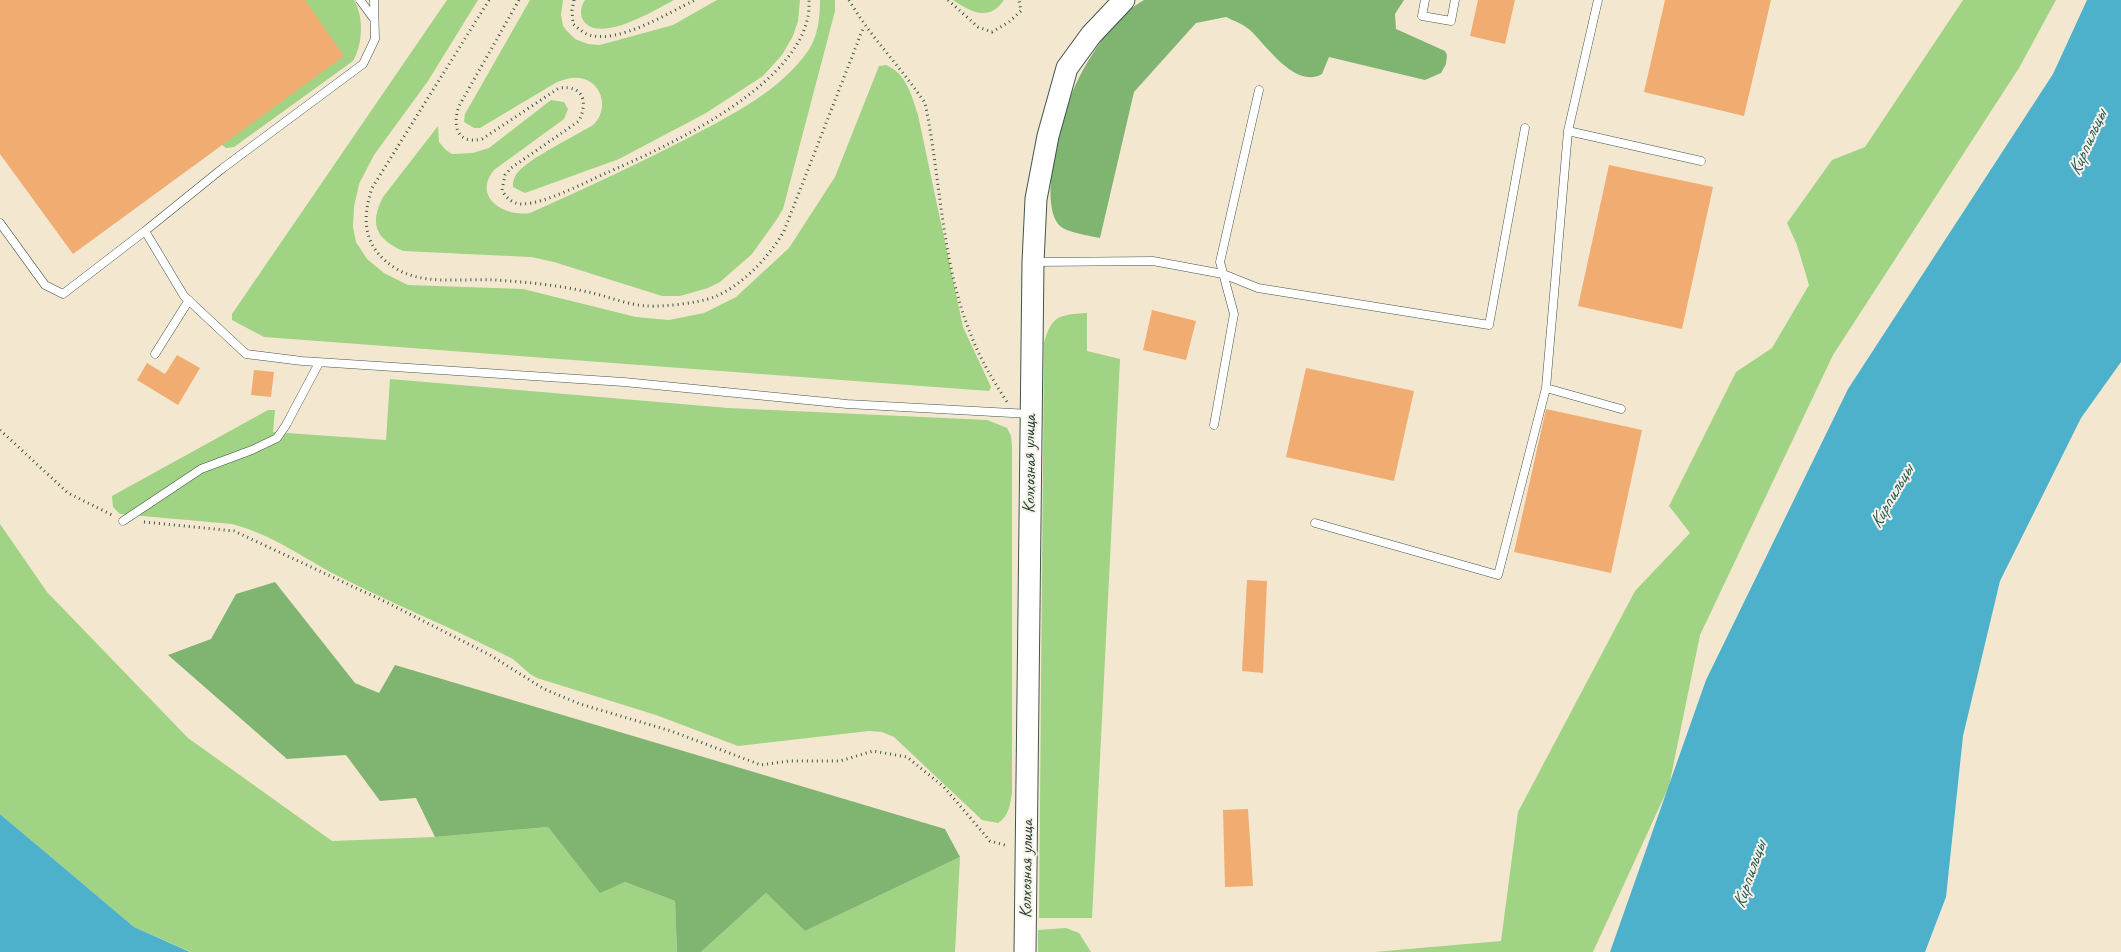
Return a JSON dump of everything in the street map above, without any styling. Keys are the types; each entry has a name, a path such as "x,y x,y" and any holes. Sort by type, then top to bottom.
{"main road":[{"name":"Колхозная улица","path":"1025,952 1027,852 1023,413 1038,190 1048,136 1068,68 1091,35 1124,0"}],"lane":[{"path":"360,0 374,19"},
{"path":"0,223 45,285 63,294 223,168 363,64 375,39 374,0"},
{"path":"1424,0 1422,16 1450,20 1455,0"},
{"path":"1315,523 1498,575 1546,388 1568,130 1598,0"},
{"path":"1214,425 1234,314 1220,262 1259,90"},
{"path":"1033,262 1153,261 1223,274 1258,288 1489,325 1525,128"},
{"path":"1568,130 1701,161"},
{"path":"145,231 184,296 246,354 319,362 624,382 847,404 1023,413"},
{"path":"155,354 189,300"},
{"path":"124,521 201,469 252,450 276,438 286,425 319,362"},
{"path":"1546,388 1621,409"}],"path":[{"path":"489,0 372,188 365,218 372,246 394,268 420,278 535,283 647,306 693,302 715,297 759,266 775,247 784,230 864,26"},
{"path":"519,0 458,106 456,119 458,132 462,137 475,141 482,140 559,88 570,88 581,94 585,101 584,111 579,121 511,168 505,175 502,190 506,197 512,202 522,204 559,195 671,144 704,125 769,79 787,60 804,29 809,9 809,0"},
{"path":"574,0 572,10 573,24 590,35 600,36 622,34 695,0"},
{"path":"849,0 864,26 910,80 925,103 946,236 959,296 970,334 989,374 1023,413"},
{"path":"948,0 978,27 992,32 1009,22 1020,11 1019,0"},
{"path":"0,430 68,493 124,521 162,522 234,531 397,608 490,655 544,689 580,704 671,731 761,765 789,761 840,761 872,751 907,757 944,787 990,841 1027,852"}],"green space":[{"path":"305,0 354,0 361,22 361,30 359,47 353,61 234,147 226,148 222,145"},
{"path":"447,0 478,0 428,81 374,155 359,184 354,207 353,227 356,242 367,259 384,273 408,285 523,289 636,317 669,320 704,313 736,297 789,248 835,177 879,66 886,65 903,79 911,93 916,108 963,327 991,387 989,391 264,337 232,320 232,314"},
{"path":"530,0 563,0 561,15 563,26 567,31 575,39 588,44 600,45 673,25 717,0 800,0 798,21 793,36 782,55 763,76 706,113 619,159 525,193 513,187 514,179 518,172 542,154 593,125 598,120 602,106 600,93 591,82 581,78 574,78 557,82 480,128 474,128 464,122 465,114"},
{"path":"585,0 674,0 626,23 599,29 589,26 582,18 581,9"},
{"path":"820,0 835,0 835,11 783,209 752,254 720,282 708,288 680,296 662,296 554,262 531,257 403,251 381,236 376,223 376,215 383,197 438,126 439,142 446,150 452,154 473,153 489,148 551,100 564,102 568,109 564,119 494,170 488,180 487,189 489,197 494,203 510,212 530,213 692,136 770,90 797,65 808,51 818,27"},
{"path":"953,0 1004,0 992,11 980,13 966,8"},
{"path":"1144,0 1404,0 1395,14 1396,29 1445,51 1447,55 1446,64 1441,73 1425,80 1329,57 1322,74 1312,77 1302,76 1282,64 1250,30 1226,17 1196,23 1134,92 1100,238 1073,232 1060,226 1054,214 1051,198 1054,157 1064,116 1079,78 1097,48 1119,19"},
{"path":"1963,0 2056,0 2019,68 1833,355 1700,635 1669,786 1593,952 1374,952 1501,941 1518,812 1635,591 1690,533 1669,506 1736,372 1772,348 1809,285 1797,245 1787,223 1832,160 1865,147"},
{"path":"1087,313 1087,351 1120,359 1092,918 1039,918 1044,343 1050,327 1058,318"},
{"path":"390,379 728,408 987,420 1007,428 1011,436 1012,446 1012,793 1011,802 1005,817 998,823 982,820 894,737 882,732 869,731 738,746 656,715 537,678 513,659 344,579 277,542 248,529 232,524 120,514 113,507 112,496 268,410 275,410 273,432 386,440"},
{"path":"0,524 47,592 188,738 332,841 435,837 548,827 600,892 625,882 675,901 677,952 191,952 134,927 0,814"},
{"path":"275,582 355,683 379,693 395,665 945,829 960,857 805,931 766,893 701,952 677,952 675,901 625,882 600,893 548,827 435,837 416,798 380,801 346,755 287,759 168,655 211,639 236,594"},
{"path":"960,857 955,952 701,952 766,893 805,931"},
{"path":"1066,928 1079,933 1091,952 1038,952 1038,930"}],"water":[{"name":"Кирпильцы","path":"2087,0 2121,0 2121,362 2081,418 2000,581 1963,736 1946,897 1925,952 1610,952 1706,680 1848,389 2053,74"},
{"path":"0,814 134,927 190,952 0,952"}],"building":[{"path":"0,0 305,0 344,56 73,254 0,154"},
{"path":"1478,0 1515,0 1505,44 1470,36"},
{"path":"1665,0 1771,0 1744,116 1644,92"},
{"path":"1609,165 1713,187 1682,329 1578,306"},
{"path":"1152,310 1196,321 1186,360 1143,350"},
{"path":"177,355 200,368 178,405 137,380 147,363 165,374"},
{"path":"1306,368 1414,391 1394,481 1286,457"},
{"path":"254,370 274,372 271,397 251,395"},
{"path":"1546,409 1642,430 1611,573 1514,552"},
{"path":"1247,580 1267,581 1263,673 1242,671"},
{"path":"1248,809 1253,886 1225,887 1223,810"}]}
